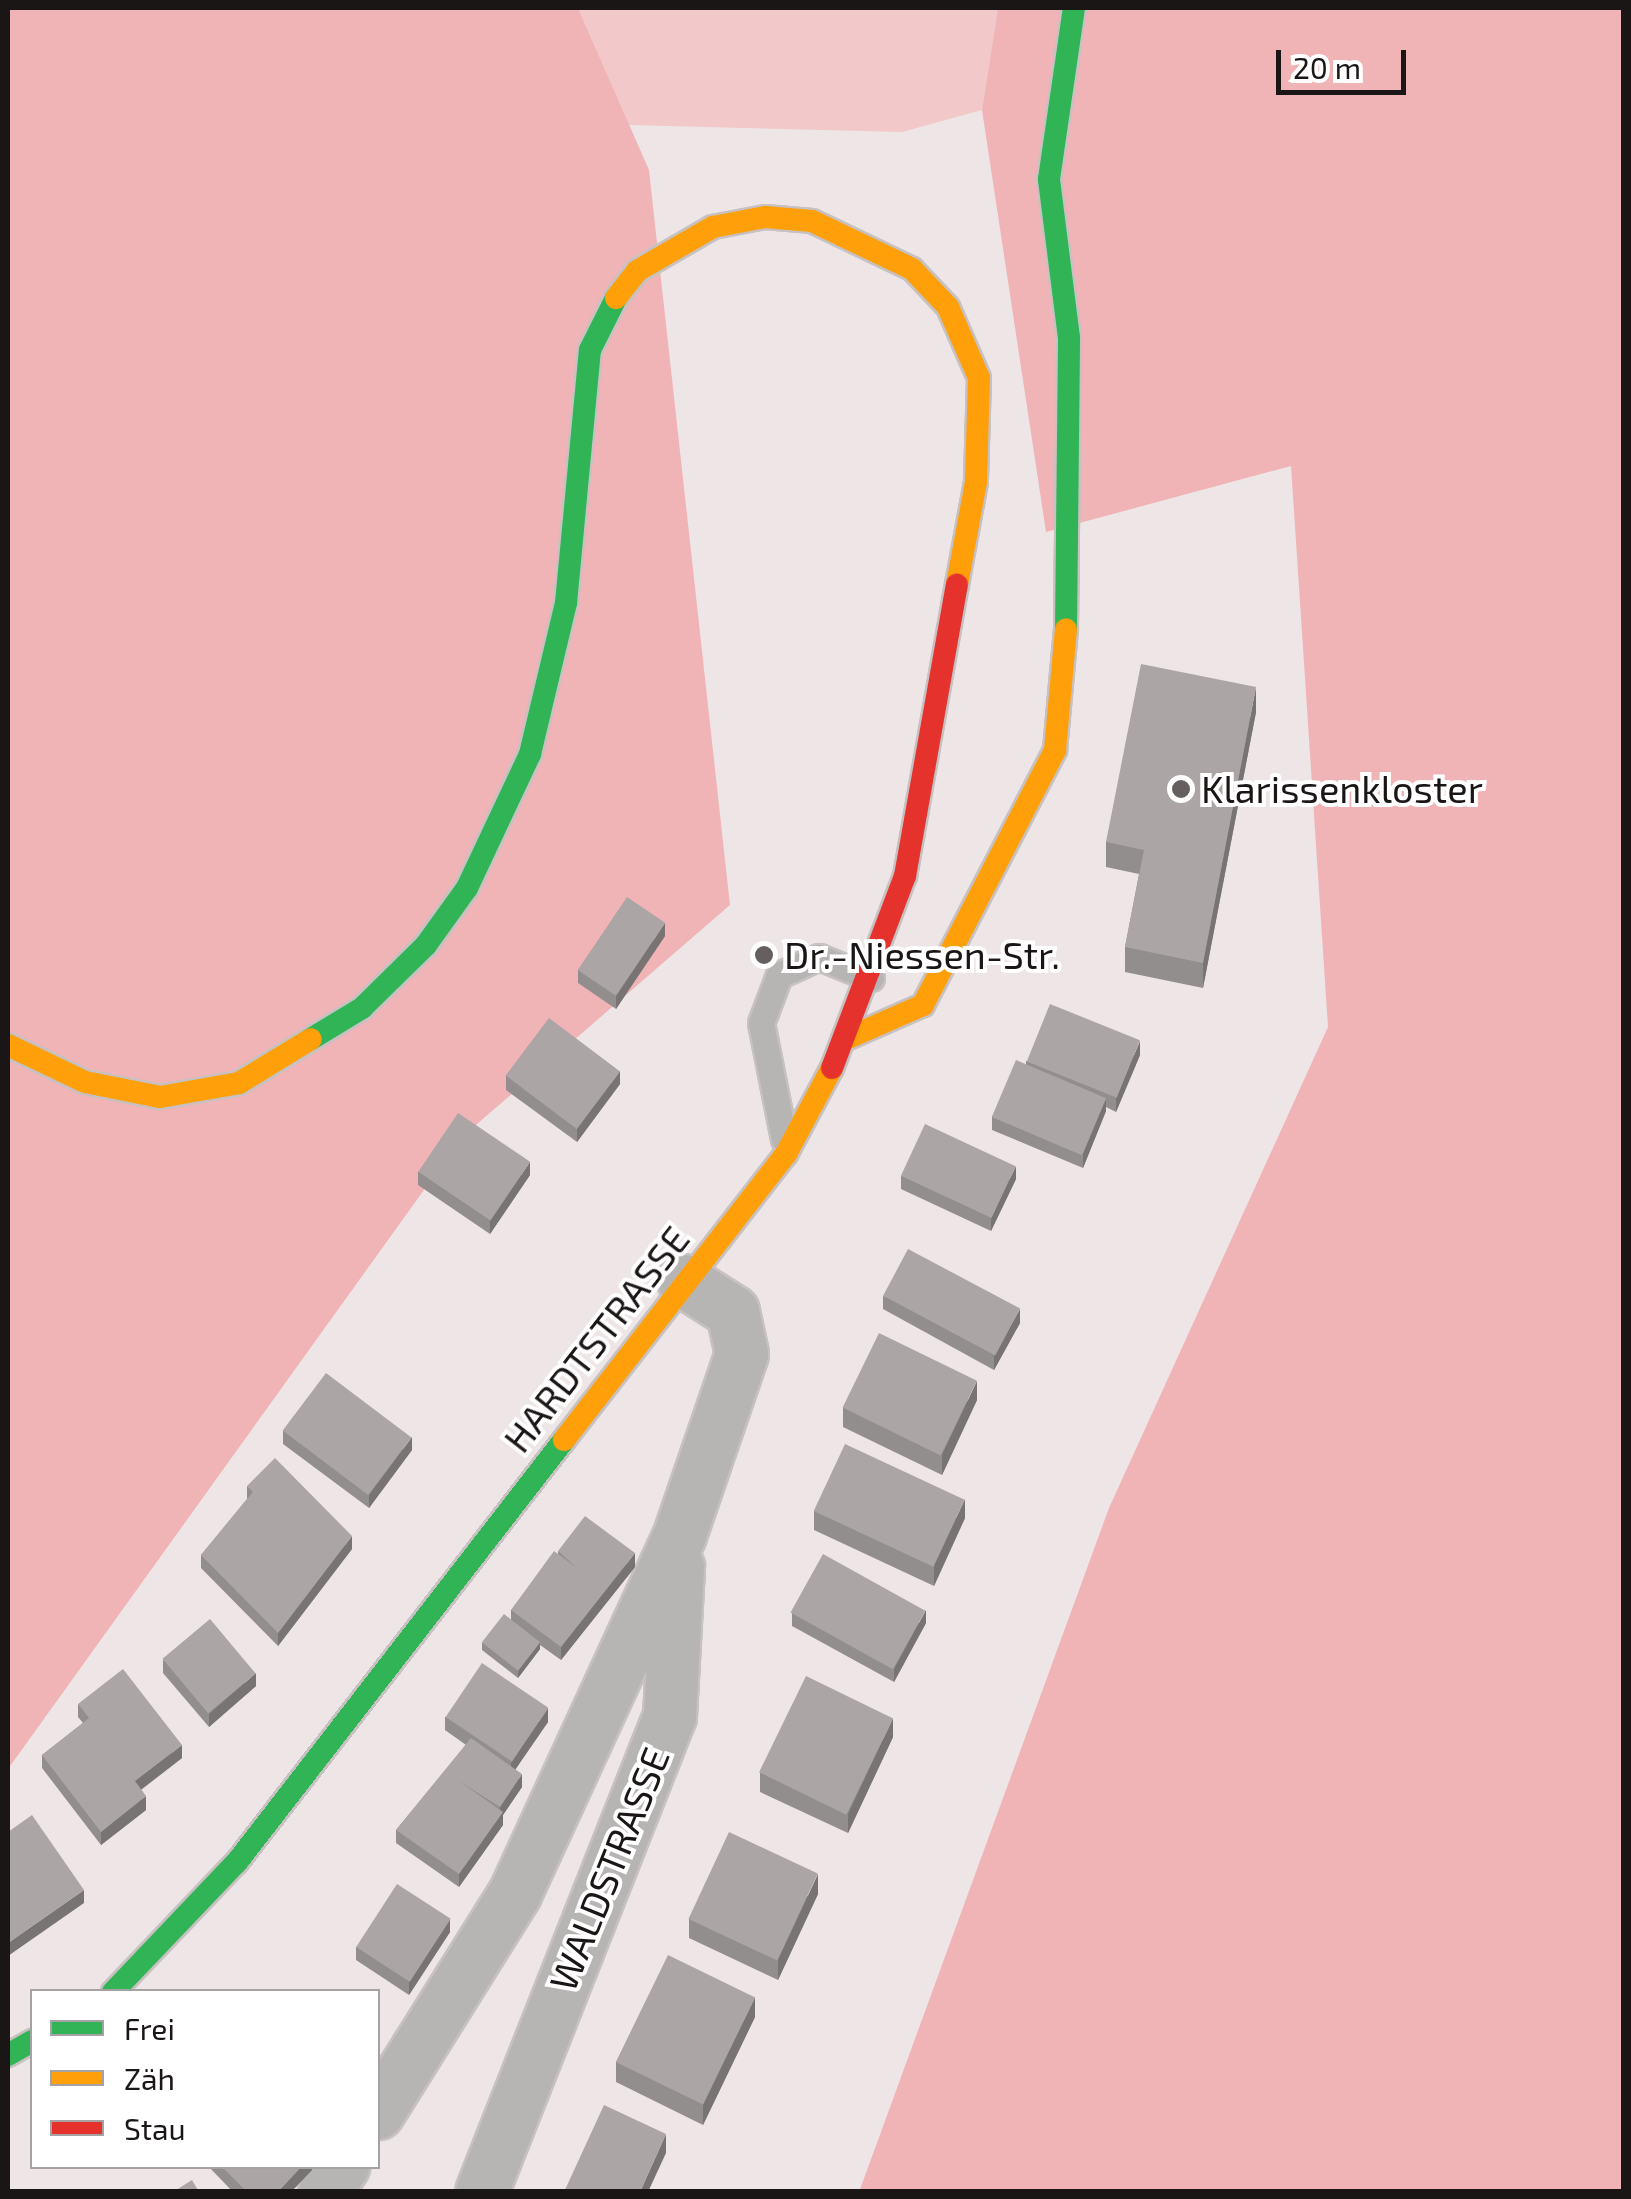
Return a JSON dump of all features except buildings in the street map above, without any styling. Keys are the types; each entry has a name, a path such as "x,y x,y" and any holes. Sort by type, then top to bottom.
{"main road":[{"path":"848,1038 923,1005 1055,750 1073,547 1069,338 1049,179 1074,8"},
{"name":"HARDTSTRASSE","path":"8,1045 85,1082 160,1096 239,1083 312,1044 408,968 474,874 540,723 566,603 598,320 636,271 713,227 765,217 812,221 912,269 948,307 979,378 955,634 905,876 848,1038 786,1154 237,1862 123,1989"},
{"path":"8,2054 30,2042"}],"street":[{"path":"380,2109 514,1894 680,1535 742,1354 733,1312 684,1281"},
{"name":"WALDSTRASSE","path":"482,2192 670,1716 680,1535"},
{"path":"325,2192 340,2169"}],"lane":[{"path":"786,1154 762,1022 780,975 819,957 871,978"}],"shaded area":[{"path":"8,8 578,8 649,170 730,905 462,1137 8,1769"},
{"path":"578,8 998,8 982,110 902,132 629,125"},
{"path":"998,8 1623,8 1623,2191 859,2192 1109,1508 1328,1027 1291,466 1046,532 982,110"}],"traffic: fast":[{"path":"1066,629 1069,338 1049,179 1074,8"},
{"path":"311,1039 362,1008 426,945 467,888 530,754 566,603 590,350 616,298"},
{"path":"116,1989 237,1862 564,1440"},
{"path":"8,2055 30,2042"}],"traffic: slow":[{"path":"616,298 637,271 713,227 765,217 812,221 912,269 948,307 979,378 976,482 957,585"},
{"path":"848,1038 923,1005 1055,750 1066,629"},
{"path":"8,1045 85,1082 160,1097 239,1083 311,1039"},
{"path":"564,1440 786,1154 832,1068"}],"traffic: jam":[{"path":"832,1068 905,876 957,585"}],"place":[{"name":"Klarissenkloster","path":"1181,789"},
{"name":"Dr.-Niessen-Str.","path":"764,955"}]}
